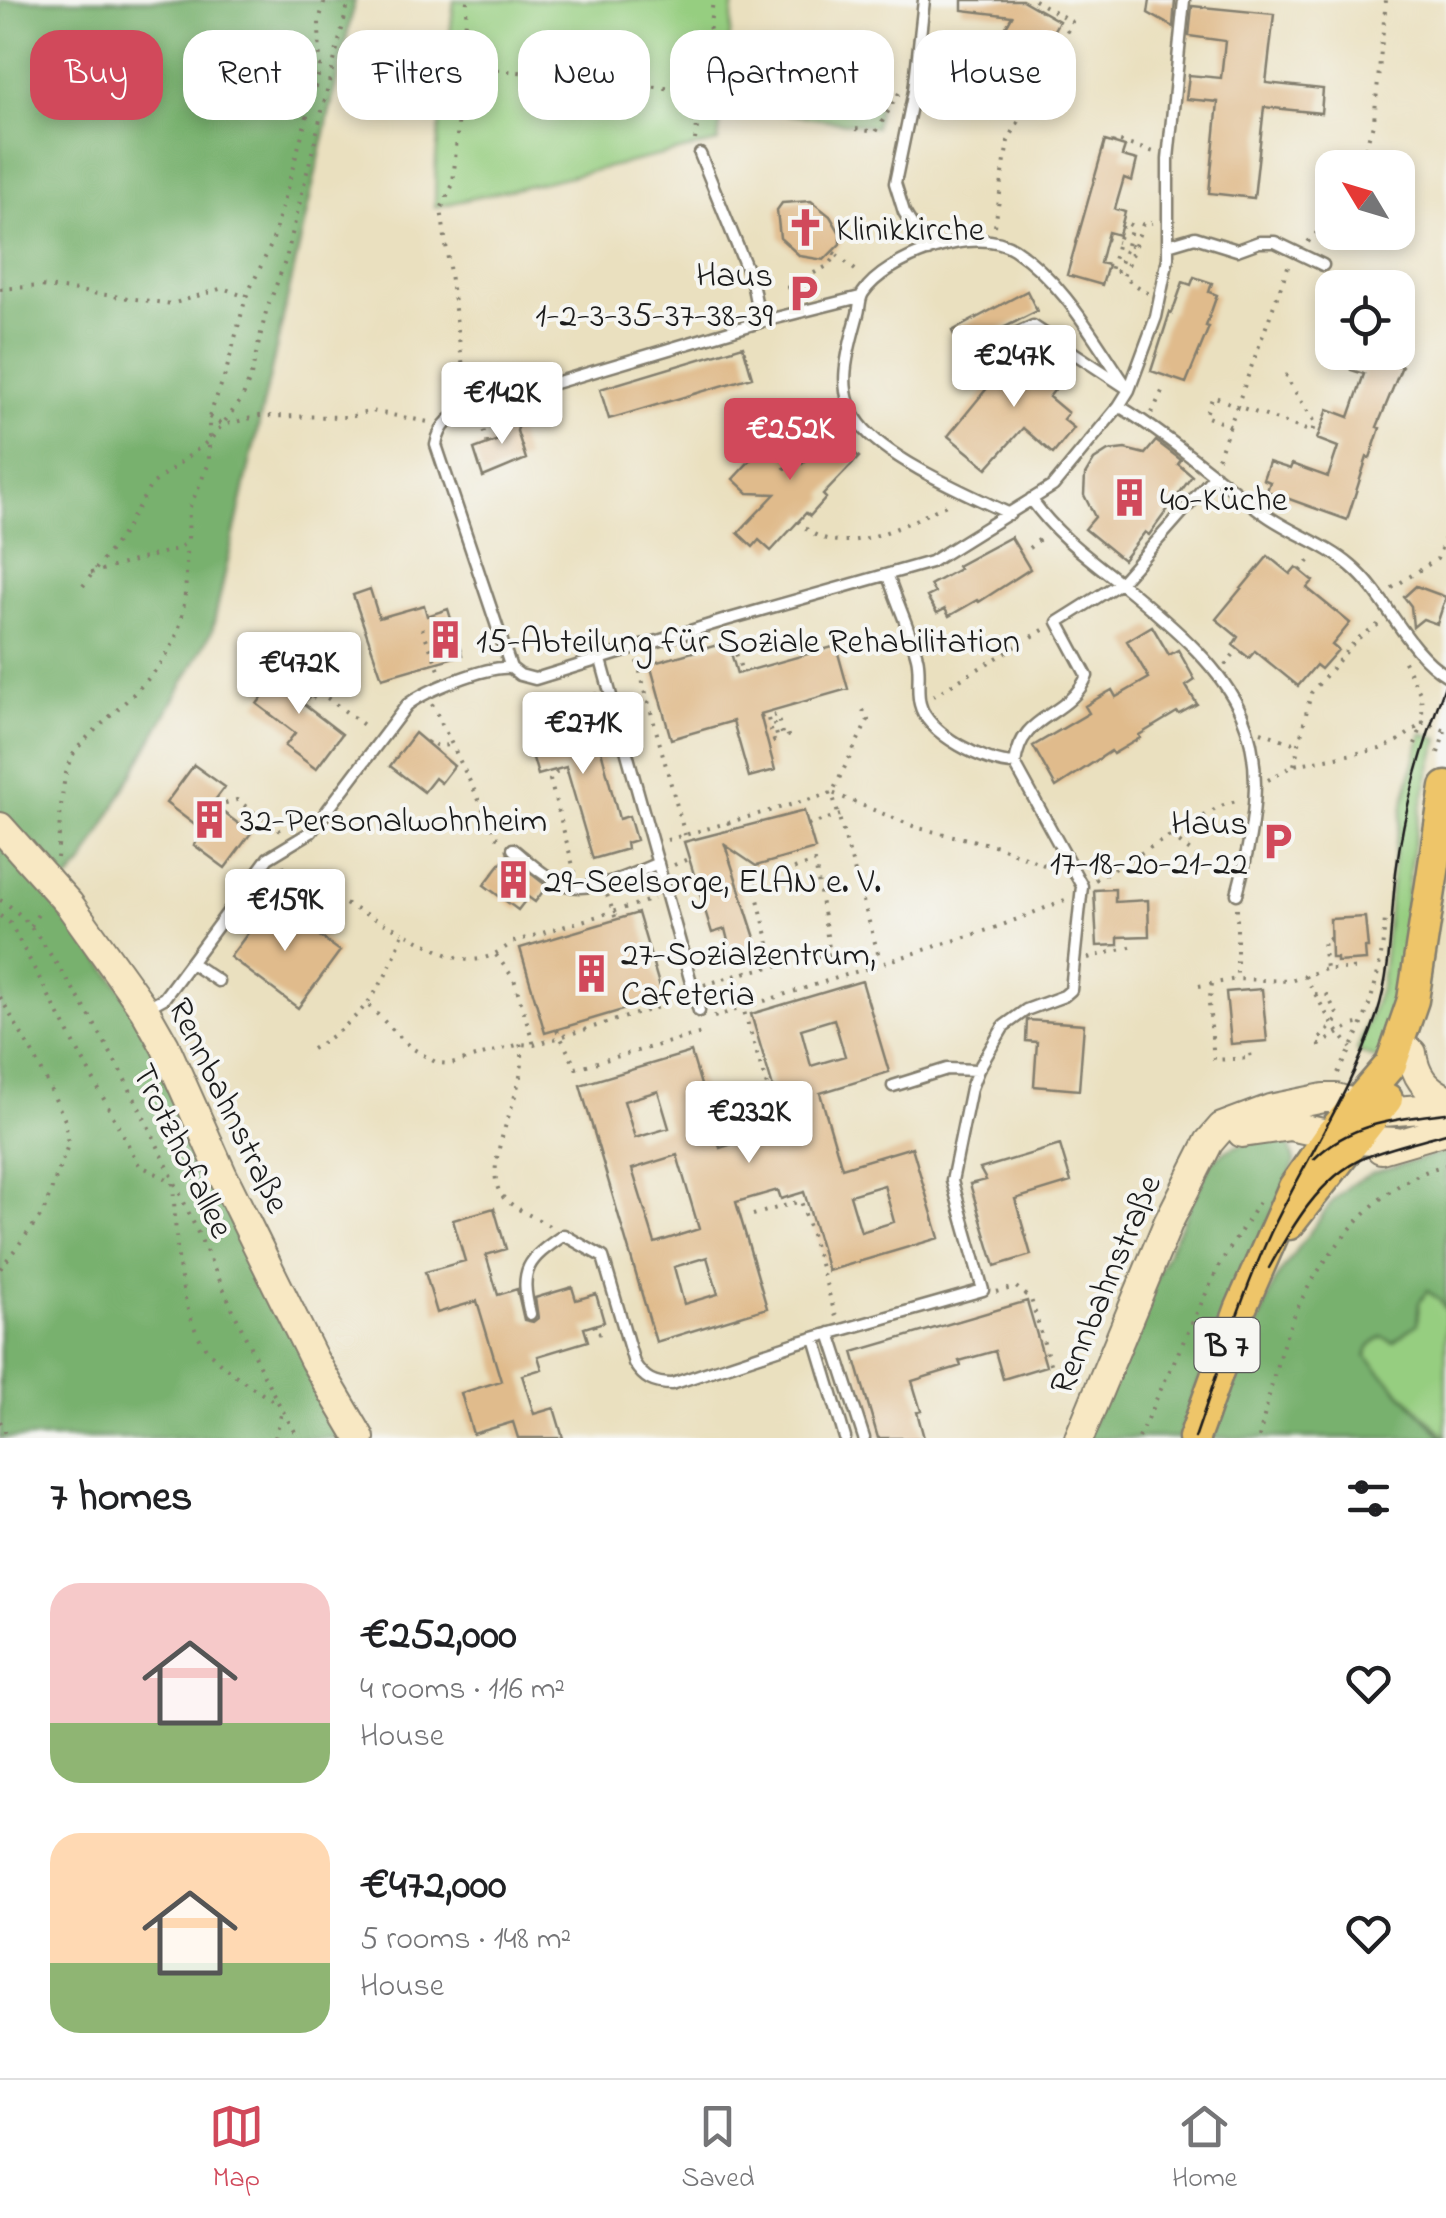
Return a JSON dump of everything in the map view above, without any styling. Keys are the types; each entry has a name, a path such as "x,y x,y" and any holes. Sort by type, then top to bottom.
{"main road":[{"name":"B 7","path":"1265,1254 1324,1182 1391,1064 1404,1033 1416,983 1446,787"},
{"name":"B 7","path":"1194,1438 1240,1310 1294,1186 1402,1078 1432,974 1429,891"}],"street":[{"name":"Rennbahnstraße","path":"0,827 54,886 144,1009 296,1326 360,1438"},
{"path":"1412,1053 1415,1069 1425,1086 1446,1099"},
{"name":"Rennbahnstraße","path":"1079,1438 1168,1223 1208,1142 1222,1127 1239,1119 1314,1099 1336,1098 1358,1122"},
{"path":"1358,1122 1446,1107"},
{"name":"Rennbahnstraße","path":"1199,1160 1216,1144 1236,1134 1358,1122"},
{"path":"1358,1122 1396,1142"},
{"path":"1324,1182 1396,1142 1446,1130"}],"lane":[{"path":"921,30 924,0"},
{"path":"860,297 760,322 476,407 455,415 442,426 436,444 512,668 535,679 931,562 1052,486 1129,390 1160,302 1168,245 1168,156 1184,0"},
{"path":"914,91 894,183 904,212 928,251"},
{"path":"700,154 752,282 760,322"},
{"path":"1168,245 1195,236 1237,250 1259,242 1275,242 1322,265"},
{"path":"1010,514 901,458 861,426 848,400 844,368 860,297 872,283 928,251 976,238 1012,247 1056,286 1129,390"},
{"path":"983,349 1033,326 1129,390"},
{"path":"1119,406 1148,423 1284,527 1342,559 1446,675"},
{"path":"530,1314 525,1271 540,1251 564,1235 603,1257 622,1327 641,1374 661,1384 672,1384 982,1290 952,1182 971,1088 1004,1026 1013,1017 1068,994 1082,890 1016,764 1024,733 1070,703 1086,676 1058,622 1120,584 1213,472"},
{"path":"1032,499 1053,529 1194,647 1238,703 1253,741 1256,798 1237,894"},
{"path":"888,576 918,661 920,703 929,724 944,736 1006,764 1016,764"},
{"path":"601,660 699,1016"},
{"path":"144,1009 164,998 268,858 316,826 407,705 427,692 501,667 512,668"},
{"path":"513,849 556,881 579,887 658,863"},
{"path":"191,963 218,981"},
{"path":"893,1086 947,1070 978,1070"},
{"path":"835,1332 864,1438"},
{"path":"815,1338 845,1438"}],"path":[{"path":"31,926 54,886 68,766 77,748 154,675 174,646 187,598 186,518 210,464 208,416 226,372 246,297 272,244 320,69 319,21 325,0"},
{"path":"83,586 123,533 156,479 182,464 211,439 242,399 266,312 286,260 349,0"},
{"path":"465,30 467,0"},
{"path":"709,30 713,0"},
{"path":"993,240 1008,141 1072,22 1034,0"},
{"path":"1365,150 1374,120 1386,0"},
{"path":"498,70 670,89"},
{"path":"856,130 876,132 894,97 900,92 914,91"},
{"path":"458,120 453,184 442,209 463,368 488,444"},
{"path":"698,120 695,140 700,154"},
{"path":"1114,144 1114,140 1168,156"},
{"path":"1160,302 1123,277 1143,224 1166,221"},
{"path":"1128,223 1132,226 1127,245 1117,271 1110,272 1123,224 1128,223"},
{"path":"1213,472 1296,251 1315,237"},
{"path":"1106,239 1117,242"},
{"path":"1127,245 1134,247"},
{"path":"797,313 788,287 829,264 834,253 872,283"},
{"path":"0,288 40,286 172,304 223,288 246,297"},
{"path":"1230,426 1205,416 1213,396 1312,432 1319,423 1288,376 1282,374"},
{"path":"1148,423 1165,386"},
{"path":"784,469 848,400"},
{"path":"208,416 223,425 260,416 350,417 371,410 442,426"},
{"path":"798,522 826,540 870,538 969,495"},
{"path":"1029,548 1053,529"},
{"path":"1379,596 1437,559 1446,536"},
{"path":"91,572 186,544"},
{"path":"1294,765 1311,693 1357,639 1393,618"},
{"path":"726,620 742,672"},
{"path":"920,703 1058,622"},
{"path":"1379,623 1386,633"},
{"path":"422,628 445,686"},
{"path":"1394,644 1421,695 1423,723 1415,744"},
{"path":"634,650 685,835"},
{"path":"1218,673 1238,650"},
{"path":"546,720 546,710 554,703 609,690"},
{"path":"306,707 318,691 381,738"},
{"path":"427,692 496,840 513,849"},
{"path":"592,695 600,719"},
{"path":"863,710 868,720 832,793 880,962"},
{"path":"761,717 767,716 774,741 778,740 772,716 777,715 783,737 788,736 787,732"},
{"path":"654,719 664,716"},
{"path":"1423,723 1446,731 1438,752"},
{"path":"1255,781 1270,780 1294,765 1380,749 1423,723"},
{"path":"1247,727 1298,745"},
{"path":"428,742 450,745"},
{"path":"568,771 556,773 550,780 579,887"},
{"path":"653,845 832,793 918,828 1024,855 1082,890"},
{"path":"699,1016 743,1008 1000,926 1082,890 1221,806 1256,798"},
{"path":"215,806 237,800 296,842"},
{"path":"808,825 840,815"},
{"path":"728,822 732,832"},
{"path":"1171,836 1198,858"},
{"path":"279,851 286,872 306,888 459,960 472,962 496,955 513,942 668,895"},
{"path":"367,1004 410,1047 437,1064 451,1064 520,1044 534,1045 559,1038 774,964 830,954 815,862 754,884 774,964"},
{"path":"603,882 616,919"},
{"path":"288,912 306,888"},
{"path":"1237,894 1241,981"},
{"name":"Trotzhofallee","path":"0,900 31,926 82,1002 154,1135 281,1408 299,1438"},
{"path":"0,916 10,923 140,1166 173,1182 176,1249 191,1318 204,1347 281,1408 275,1438"},
{"path":"1349,1060 1378,977 1385,917"},
{"path":"312,1048 348,1024 367,1004 392,966 403,932"},
{"path":"1326,969 1323,940 1330,939"},
{"path":"1074,962 1138,945"},
{"path":"741,950 747,972"},
{"path":"496,955 514,979 534,1045"},
{"path":"1199,986 1290,980 1326,969 1353,970 1352,961"},
{"path":"1305,976 1315,994 1326,995 1339,1018 1317,1042 1320,1045 1352,1025 1364,1023"},
{"path":"1212,984 1209,1004 1214,1060 1251,1058 1250,1048"},
{"path":"0,997 37,1061 68,1128 68,1145 43,1213 0,1268"},
{"path":"648,1003 650,1009"},
{"path":"735,1143 733,1138 746,1135 750,1145 782,1135 743,1008"},
{"path":"1332,1024 1352,1049"},
{"path":"556,1030 576,1068 702,1034"},
{"path":"520,1044 524,1054 497,1153 498,1185 502,1196 564,1235"},
{"path":"1258,1438 1286,1332 1320,1264 1378,1198 1432,1168 1446,1165"},
{"path":"1138,1438 1219,1266 1262,1196"},
{"path":"754,1215 790,1200 801,1201 835,1332"},
{"path":"982,1290 988,1294 1016,1287 1030,1299 1051,1367"},
{"path":"594,1325 597,1334 622,1327"},
{"path":"0,1422 8,1438"}],"green space":[{"path":"0,0 355,0 348,30 337,30 337,79 212,631 83,864 54,896 125,994 354,1438 0,1438"},
{"path":"454,0 734,0 731,30 670,30 670,120 720,120 718,142 435,207 440,120 498,120 498,30 451,30"},
{"path":"829,120 876,120 875,127"},
{"path":"1422,733 1439,739 1412,851 1405,921 1412,922 1406,979 1382,1061 1357,1051 1381,986 1395,848"},
{"path":"1280,1138 1289,1144 1295,1163 1206,1362 1179,1438 1085,1438 1128,1335 1211,1162 1243,1144"},
{"path":"1446,1152 1446,1310 1427,1291 1419,1303 1417,1324 1393,1342 1382,1337 1369,1347 1366,1356 1443,1438 1213,1438 1275,1280 1331,1203 1350,1185 1372,1173"},
{"path":"1427,1291 1446,1310 1446,1438 1365,1356 1369,1347 1419,1303"}],"building":[{"path":"962,0 1022,0 1059,21 1054,30 1004,30 1012,16 962,10"},
{"path":"1150,0 1175,0 1173,27 1148,13"},
{"path":"1192,6 1274,14 1266,83 1323,89 1321,113 1264,107 1254,198 1209,193 1218,102 1186,99 1189,75 1221,78 1225,41 1189,36"},
{"path":"1105,141 1125,147 1122,156 1137,160 1132,181 1124,178 1115,209 1125,212 1119,235 1108,232 1100,263 1108,265 1102,285 1067,275"},
{"name":"Klinikkirche","path":"811,201 830,216 840,233 840,244 824,260 800,256 780,238 777,210 782,203"},
{"path":"1194,277 1212,283 1209,292 1217,295 1206,326 1209,327 1186,383 1151,371 1183,282 1191,285"},
{"path":"1027,291 1037,311 961,349 952,331"},
{"path":"1024,343 1051,365 1046,372 1060,383 1049,397 1068,413 1063,419 1074,428 1053,454 1023,428 987,468 948,436"},
{"path":"743,346 752,377 609,419 600,389"},
{"path":"1351,370 1400,370 1347,520 1267,491 1270,482 1263,479 1269,462 1290,469 1292,464 1328,477 1338,447 1317,439 1328,409 1349,417 1364,374"},
{"path":"515,411 526,459 483,477 474,449 501,439 494,419"},
{"path":"784,424 799,438 803,463 833,432 859,457 823,495 826,498 810,516 806,513 771,551 759,540 753,547 738,533 775,494 748,493 733,479"},
{"name":"40-Küche","path":"1156,441 1181,460 1178,464 1192,476 1149,535 1145,532 1123,560 1085,529 1095,517 1084,495 1085,475 1094,460 1108,451 1125,449 1145,454"},
{"path":"1011,537 1030,569 979,602 949,616 945,609 937,613 927,597 935,593 930,585"},
{"path":"1268,556 1290,574 1296,567 1313,581 1307,588 1350,623 1332,645 1338,650 1321,669 1316,665 1298,686 1255,651 1249,658 1233,645 1238,637 1216,619"},
{"path":"1416,586 1446,597 1437,624 1423,619 1413,627 1411,606 1404,597"},
{"name":"15-Abteilung für Soziale Rehabilitation","path":"370,589 379,618 424,605 427,616 448,609 462,655 382,678 353,595"},
{"path":"1152,626 1169,655 1178,650 1195,680 1186,686 1197,704 1177,712 1056,787 1033,746 1089,713 1085,706 1103,695 1112,690 1116,697 1149,678 1127,641"},
{"path":"728,642 737,674 836,646 848,689 760,714 775,770 749,777 733,721 671,739 650,664"},
{"path":"286,665 316,688 303,704 342,734 316,769 285,746 295,733 257,704"},
{"path":"590,708 619,819 629,816 636,840 626,843 627,849 593,859 566,767 538,775 527,726"},
{"path":"415,733 454,766 441,783 435,778 424,792 390,766"},
{"name":"32-Personalwohnheim","path":"194,765 225,787 212,804 251,833 225,868 194,845 204,832 166,803"},
{"path":"804,811 815,849 756,866 725,845 756,941 753,947 731,953 725,929 712,933 684,842"},
{"name":"29-Seelsorge, ELAN e. V.","path":"507,855 547,886 535,902 528,897 518,910 484,885"},
{"path":"1115,889 1115,902 1148,900 1149,936 1118,937 1118,945 1097,946 1094,890"},
{"path":"272,901 340,951 298,1008 230,957"},
{"name":"27-Sozialzentrum, Cafeteria","path":"638,913 663,998 545,1033 520,948"},
{"path":"1365,917 1366,960 1337,962 1337,958 1331,958 1330,919"},
{"path":"862,981 889,1072 820,1093 842,1168 912,1147 939,1238 828,1271 804,1192 781,1199 778,1190 736,1202 767,1308 656,1342 580,1085 691,1052 720,1148 742,1141 745,1150 788,1138 751,1014","holes":["834,1019 845,1056 811,1066 801,1029","658,1091 669,1128 635,1138 624,1101","677,1155 699,1229 655,1243 632,1169","884,1185 894,1222 861,1232 850,1195","707,1257 718,1294 684,1304 674,1267"]},
{"path":"1262,989 1267,1041 1231,1044 1226,992"},
{"path":"1027,1020 1084,1024 1079,1090 1034,1086 1037,1042 1026,1041"},
{"path":"1060,1145 1071,1182 1015,1199 1031,1255 995,1266 970,1184 986,1180 980,1169"},
{"path":"494,1208 506,1249 486,1255 498,1295 517,1289 524,1320 533,1322 538,1318 535,1298 572,1287 576,1300 596,1294 604,1322 584,1328 588,1341 538,1356 542,1369 522,1375 534,1414 554,1408 563,1438 518,1438 513,1422 473,1434 461,1393 501,1381 477,1301 437,1313 425,1272 465,1261 453,1220"},
{"path":"1027,1301 1046,1366 1003,1379 995,1351 912,1381 924,1438 878,1438 853,1352"}],"tram line":[{"path":"1195,1438 1260,1257 1355,1070 1377,1014 1388,962 1404,823 1446,683"},
{"path":"1314,1159 1343,1137 1375,1124 1446,1113"},
{"path":"1269,1268 1320,1191 1348,1167 1394,1147 1446,1133"}],"place":[{"name":"Klinikkirche","path":"806,228"},
{"name":"Haus 1-2-3-35-37-38-39","path":"803,294"},
{"name":"40-Küche","path":"1130,498"},
{"name":"15-Abteilung für Soziale Rehabilitation","path":"446,640"},
{"name":"32-Personalwohnheim","path":"210,819"},
{"name":"Haus 17-18-20-21-22","path":"1278,842"},
{"name":"29-Seelsorge, ELAN e. V.","path":"514,880"},
{"name":"27-Sozialzentrum, Cafeteria","path":"591,973"}]}
